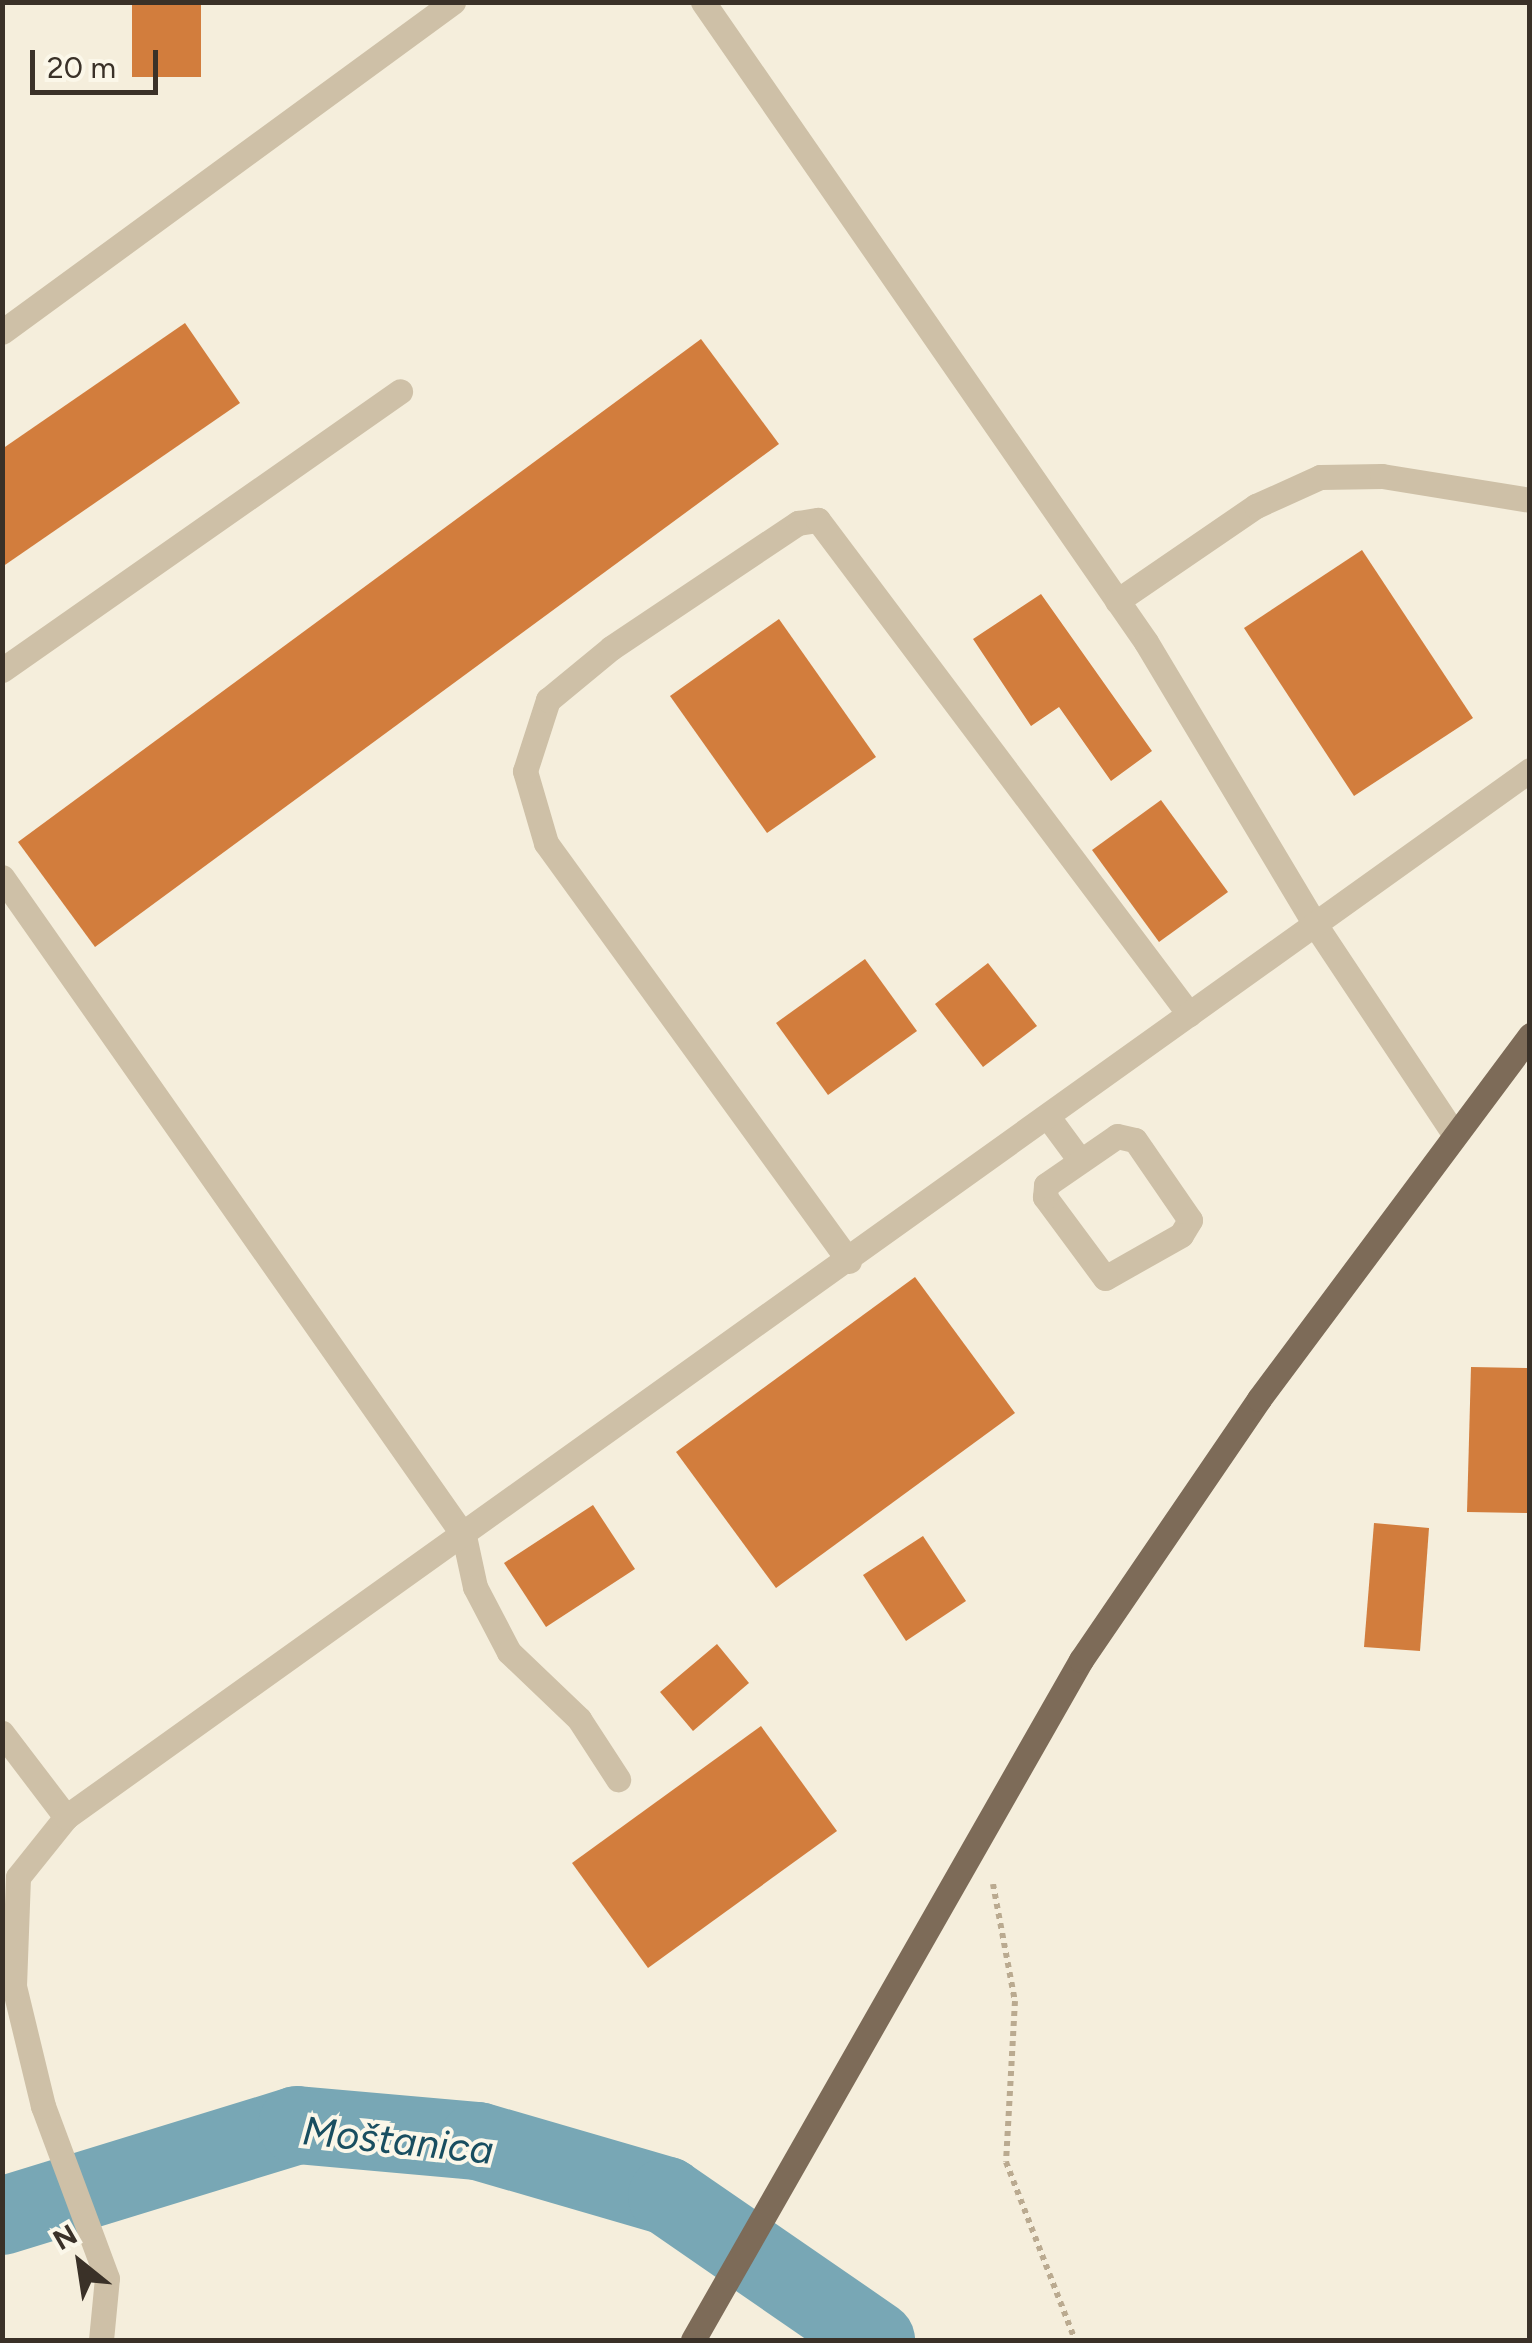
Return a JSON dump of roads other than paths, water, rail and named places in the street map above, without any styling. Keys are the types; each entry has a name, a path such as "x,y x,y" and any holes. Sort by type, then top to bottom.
{"main road":[{"path":"693,2340 982,1823 1179,1511 1453,1132 1530,1035"}],"street":[{"path":"2,332 453,2"},
{"path":"702,2 1117,601 1314,923 1453,1132"},
{"path":"2,670 400,391"},
{"path":"1117,601 1256,506 1320,478 1382,476 1530,500"},
{"path":"849,1261 546,843 526,770 548,700 611,648 798,523 818,520 1190,1014"},
{"path":"101,2340 107,2278 43,2106 14,1986 10,1879 66,1817 849,1261 1530,770"},
{"path":"2,877 464,1536 474,1587 509,1652 579,1720 618,1778"},
{"path":"1048,1117 1079,1158"},
{"path":"1117,1136 1135,1140 1190,1220 1187,1228 1120,1278 1106,1278 1045,1198 1052,1176 1079,1158 1117,1136"},
{"path":"2,1733 66,1817"}],"waterway":[{"name":"Moštanica","path":"2,2216 297,2125 478,2141 667,2196 876,2340"}]}
